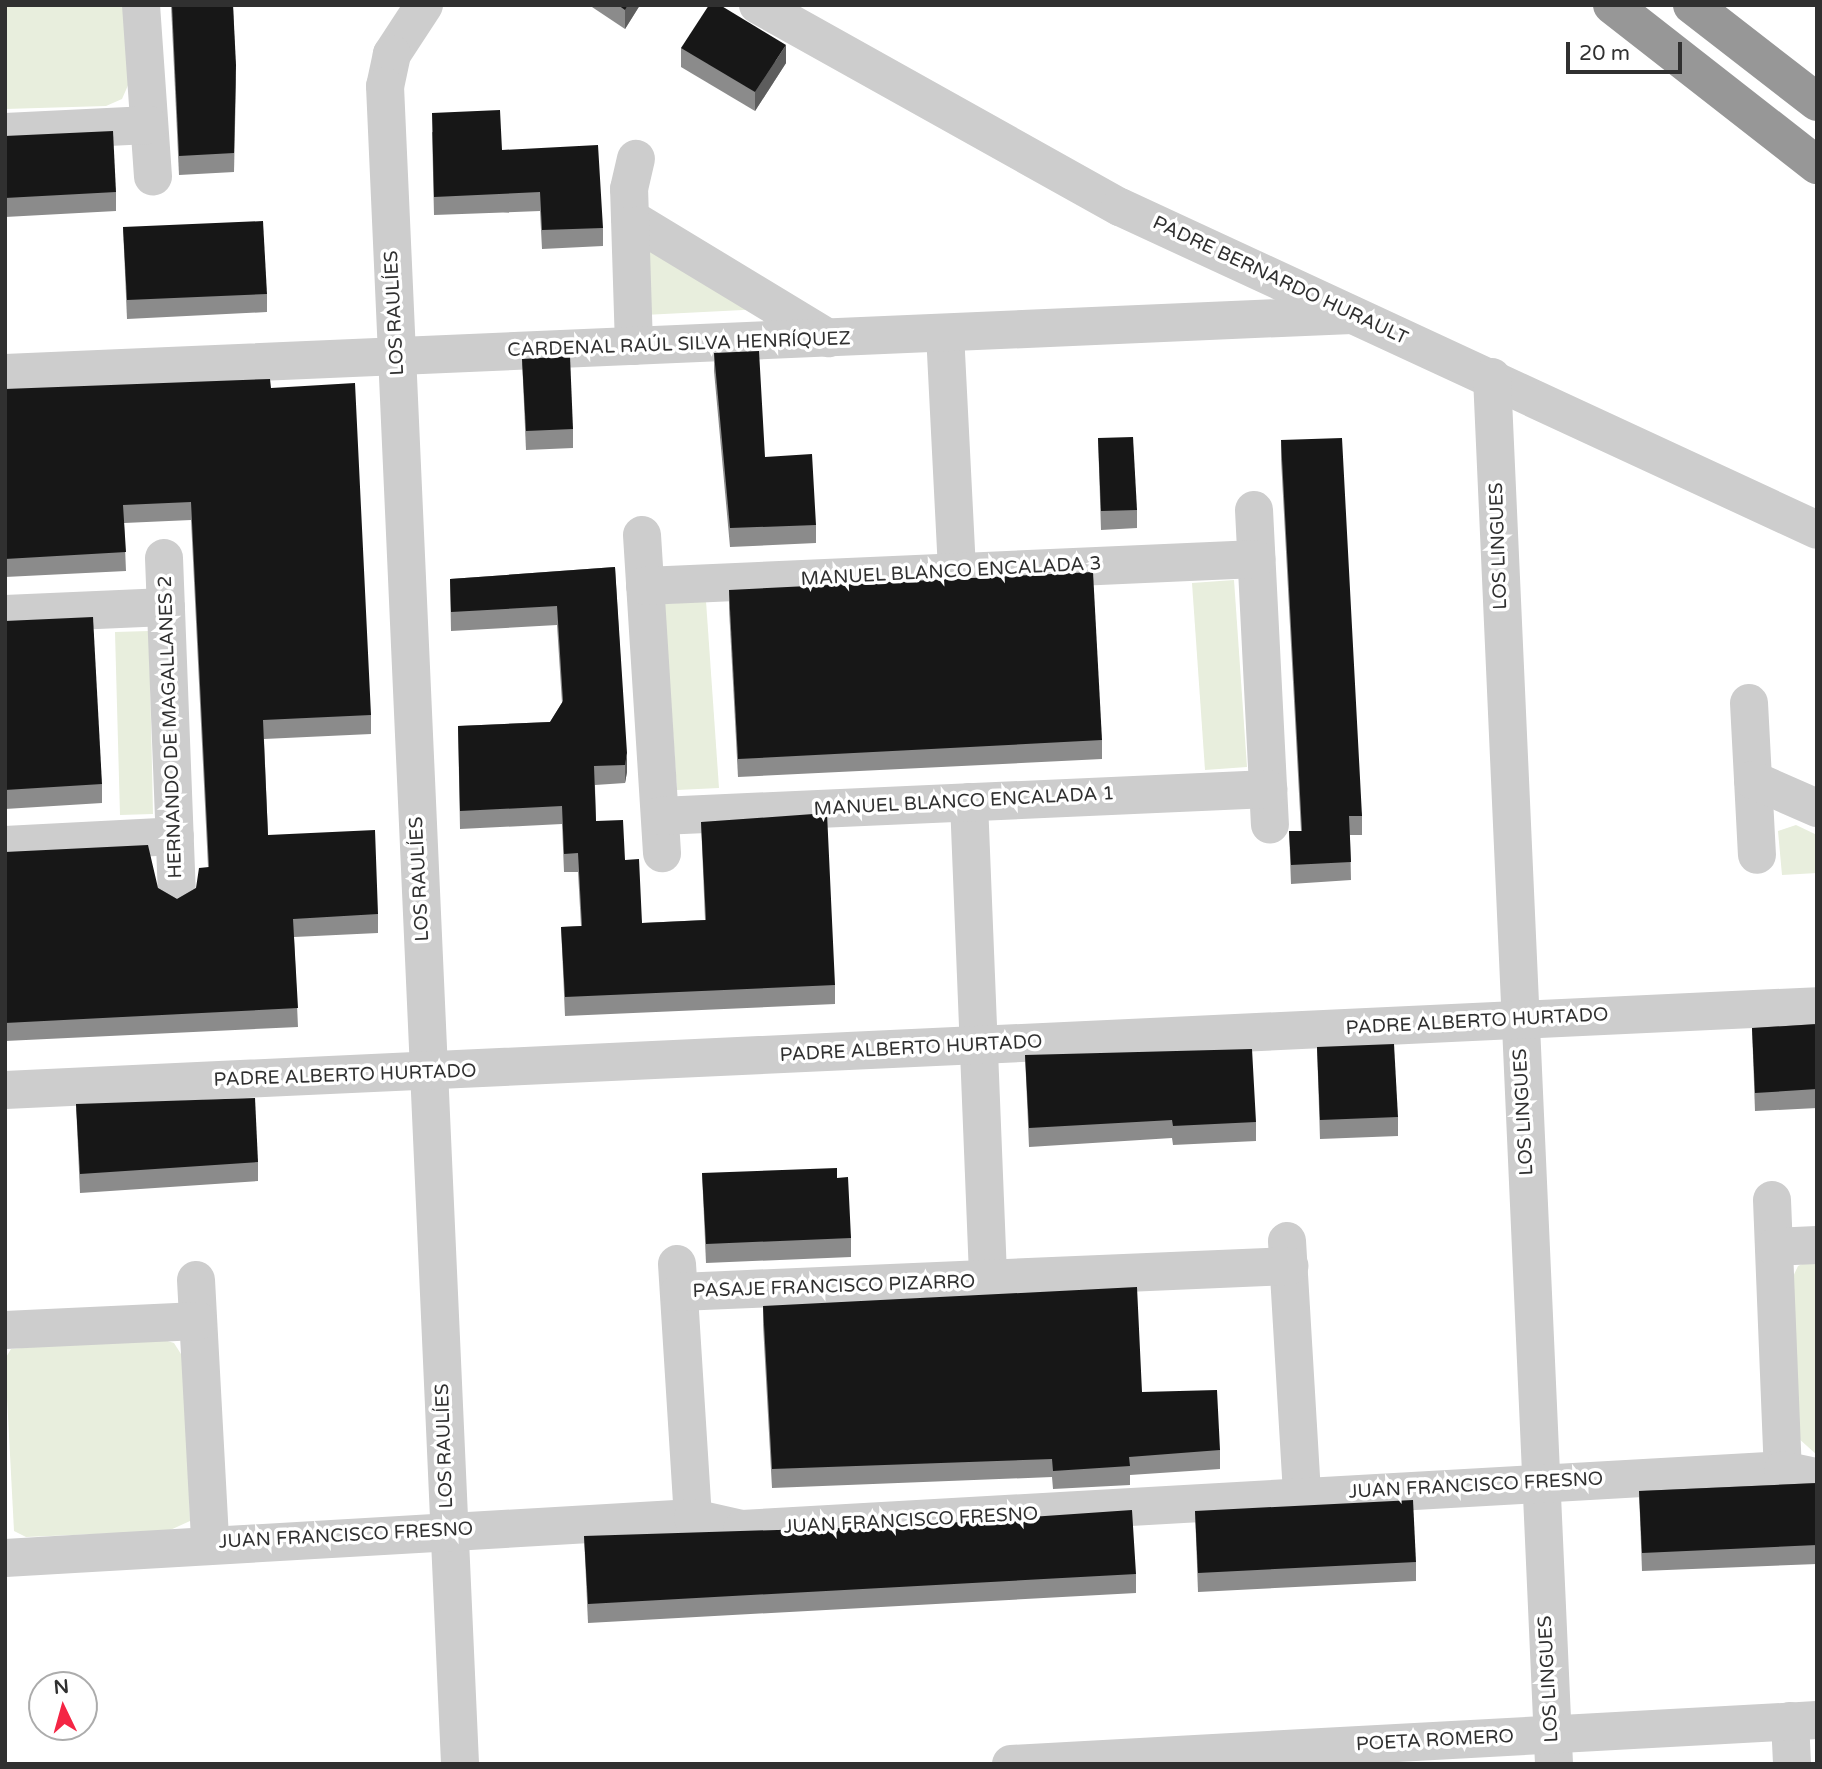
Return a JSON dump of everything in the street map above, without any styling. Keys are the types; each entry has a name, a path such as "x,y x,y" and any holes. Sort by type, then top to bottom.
{"highway":[{"path":"1612,5 1817,165"},
{"path":"1692,5 1817,102"}],"street":[{"path":"141,5 153,177"},
{"name":"LOS RAULÍES","path":"424,5 392,54 385,86 460,1764"},
{"name":"PADRE BERNARDO HURAULT","path":"758,5 1120,207 1352,316 1492,377 1817,530"},
{"path":"5,132 149,125"},
{"path":"634,346 630,218 636,159"},
{"path":"630,218 828,338"},
{"name":"CARDENAL RAÚL SILVA HENRÍQUEZ","path":"5,373 1352,316"},
{"path":"945,333 957,572"},
{"name":"LOS LINGUES","path":"1492,377 1553,1749"},
{"path":"1254,510 1256,559"},
{"path":"642,536 662,853"},
{"name":"HERNANDO DE MAGALLANES 2","path":"164,558 177,897"},
{"name":"MANUEL BLANCO ENCALADA 3","path":"645,586 1256,559"},
{"name":"MANUEL BLANCO ENCALADA 1","path":"660,816 969,802 1269,807 1256,559"},
{"path":"5,614 166,607"},
{"path":"1749,703 1757,855"},
{"path":"1754,780 1817,808"},
{"name":"PASAJE FRANCISCO PIZARRO","path":"969,802 988,1282"},
{"path":"5,845 175,836"},
{"name":"PADRE ALBERTO HURTADO","path":"5,1090 429,1073 1817,1006"},
{"path":"1772,1200 1774,1247 1800,1473"},
{"path":"1774,1247 1817,1245"},
{"name":"PASAJE FRANCISCO PIZARRO","path":"693,1518 678,1278 988,1282 1288,1252 1302,1494"},
{"path":"196,1280 210,1542"},
{"path":"5,1331 198,1321"},
{"name":"JUAN FRANCISCO FRESNO","path":"5,1558 173,1551 210,1542 693,1518 742,1529 1273,1502 1302,1494 1800,1473"},
{"path":"1792,1764 1803,1721"},
{"name":"POETA ROMERO","path":"1011,1764 1553,1749 1803,1721"}],"green space":[{"path":"5,5 124,5 129,83 122,99 106,106 5,109"},
{"path":"656,247 763,309 644,315 643,254"},
{"path":"1234,580 1247,767 1205,770 1192,583"},
{"path":"706,601 719,788 677,790 664,604"},
{"path":"149,631 153,814 120,815 115,632"},
{"path":"1796,825 1817,835 1817,873 1782,875 1778,831"},
{"path":"1817,1257 1817,1455 1797,1437 1791,1281 1798,1266"},
{"path":"151,1336 174,1343 186,1362 190,1521 168,1531 26,1537 14,1531 5,1359 11,1349"}],"building":[{"path":"172,5 233,5 236,65 234,153 179,156"},
{"path":"709,5 720,5 786,45 755,92 681,48"},
{"path":"500,110 502,150 598,145 603,228 542,230 540,192 434,197 432,113"},
{"path":"113,131 116,192 5,198 5,136"},
{"path":"263,221 267,294 127,300 123,227"},
{"path":"759,351 765,457 812,454 816,525 730,528 714,353"},
{"path":"570,356 573,429 526,431 522,359"},
{"path":"270,379 271,388 355,383 371,715 263,720 268,835 375,830 378,914 293,919 298,1008 5,1023 5,852 148,845 158,888 177,899 196,888 199,868 209,867 191,502 123,505 126,552 5,559 5,389"},
{"path":"1133,437 1137,510 1101,511 1098,438"},
{"path":"1342,438 1362,816 1349,816 1351,862 1291,865 1289,831 1302,831 1281,440"},
{"path":"615,567 627,753 625,765 594,766 596,821 623,820 625,860 639,859 642,923 706,920 701,822 827,813 835,985 565,997 561,927 582,926 578,853 564,854 562,806 460,811 458,726 550,722 563,701 557,606 451,612 450,579"},
{"path":"1093,572 1102,740 738,759 729,590"},
{"path":"93,617 102,784 5,790 5,621"},
{"path":"1817,1024 1817,1089 1755,1093 1752,1028"},
{"path":"1394,1044 1398,1117 1320,1120 1317,1047"},
{"path":"1252,1049 1256,1122 1173,1126 1172,1120 1029,1128 1025,1055"},
{"path":"255,1098 258,1162 80,1174 76,1104"},
{"path":"837,1168 837,1178 848,1177 851,1238 706,1244 702,1173"},
{"path":"1137,1287 1142,1392 1217,1390 1220,1450 1129,1457 1130,1466 1053,1471 1052,1459 772,1469 763,1306"},
{"path":"1817,1483 1817,1545 1642,1553 1639,1491"},
{"path":"1413,1500 1416,1562 1198,1573 1195,1511"},
{"path":"1132,1510 1136,1574 588,1604 584,1536 902,1526"}]}
